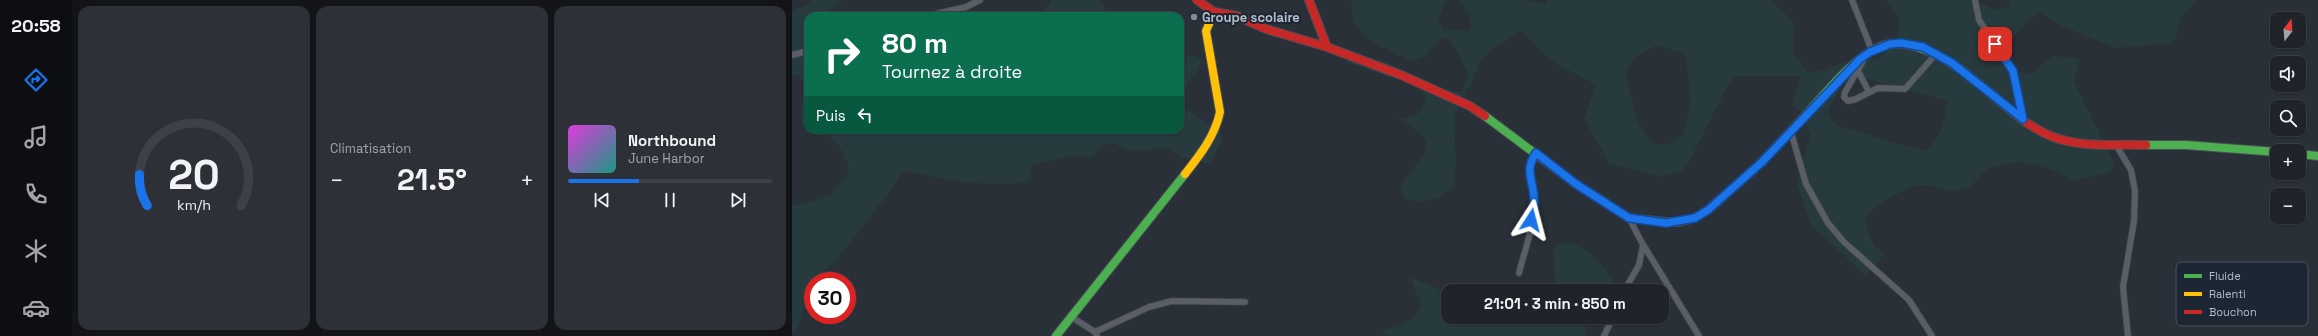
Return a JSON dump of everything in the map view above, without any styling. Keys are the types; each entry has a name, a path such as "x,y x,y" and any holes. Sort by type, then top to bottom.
{"main road":[{"path":"1197,0 1214,12 1237,16 1266,29 1327,47 1401,75 1470,106 1536,153 1576,184 1629,218 1666,223 1695,218 1712,207 1791,132 1850,68 1871,52 1890,44 1901,43 1923,47 1936,54 1952,63 2023,119 2049,136 2065,141 2085,144 2186,145 2270,151"},
{"path":"1308,0 1327,47"},
{"path":"1056,336 1070,316 1153,215 1213,135 1220,112 1206,30 1214,12"},
{"path":"2306,155 2318,156"}],"street":[{"path":"944,12 966,7 980,0"},
{"path":"1852,0 1871,52 1857,69 1844,92 1845,99 1851,101 1869,92 1886,87 1905,89 1936,54"},
{"path":"1975,0 1979,20 2013,71 2023,119"},
{"path":"792,56 804,52"},
{"path":"1857,69 1869,92"},
{"path":"1791,132 1803,177 1828,224 1844,242 1909,300 1932,336"},
{"path":"2116,145 2131,170 2135,191 2134,221 2123,287 2128,336"},
{"path":"1519,273 1534,207 1529,174 1530,162 1536,153"},
{"path":"1629,218 1643,245 1699,336"},
{"path":"1628,284 1639,265 1643,245"},
{"path":"1070,316 1096,334 1149,307 1172,301 1245,302"},
{"path":"1604,336 1609,324"}],"green space":[{"path":"811,0 844,0 827,12 804,12 804,85 798,74 792,76 792,11 808,4"},
{"path":"1051,0 1099,0 1106,12 1043,12"},
{"path":"1351,0 1446,0 1438,19 1444,29 1470,31 1470,17 1459,0 1527,0 1546,4 1546,0 1771,0 1794,23 1793,54 1808,72 1825,70 1842,63 1855,66 1867,59 1880,59 1896,37 1899,30 1897,16 1893,8 1885,0 1975,0 1997,10 2009,6 2009,0 2198,0 2181,17 2174,43 2115,48 2060,25 2038,11 2013,37 2003,53 2013,71 2031,74 2053,56 2080,58 2074,82 2114,162 2111,171 2074,181 2054,170 2032,164 2009,163 1987,170 1970,187 1961,190 1950,190 1928,185 1910,188 1884,201 1867,216 1866,223 1870,238 1876,247 1885,254 1866,276 1811,225 1797,184 1810,136 1802,113 1792,105 1801,76 1733,76 1684,171 1660,177 1609,163 1584,119 1596,85 1549,59 1521,31 1499,44 1480,60 1475,75 1454,117 1456,161 1453,188 1442,196 1431,200 1413,201 1406,200 1401,189 1406,178 1423,156 1426,150 1426,144 1424,138 1419,132 1397,119 1413,116 1419,112 1426,97 1417,86 1346,62 1349,59 1364,62 1381,60 1440,87 1456,92 1462,91 1469,74 1450,39 1442,37 1432,47 1427,56 1410,62 1369,40 1353,23","holes":["1656,46 1680,52 1686,56 1691,104 1682,137 1671,143 1662,145 1654,143 1642,130 1628,87 1627,77 1628,67 1633,60 1642,53","1853,75 1947,101 1941,130 1934,142 1923,151 1836,125 1829,116 1828,110 1846,79"]},
{"path":"1189,54 1202,59 1200,65 1184,90 1184,59"},
{"path":"804,94 804,131 802,123 801,109"},
{"path":"1184,107 1221,132 1221,144 1209,164 1182,157 1167,148 1132,151 1114,144 1105,145 1092,157 1074,155 1032,165 1029,181 981,184 903,171 888,194 840,255 824,272 804,272 804,311 797,329 792,332 792,206 831,196 849,171 845,157 833,139 816,134 1184,134"},
{"path":"1566,243 1582,248 1594,256 1614,280 1611,284 1555,284 1555,247"},
{"path":"1410,277 1441,291 1441,324 1585,324 1586,336 1387,336 1382,329 1395,328 1406,324 1414,317 1421,305"}],"traffic: fast":[{"path":"1802,119 1842,75 1854,64 1878,48 1897,43 1912,45 1946,60"},
{"path":"1485,116 1576,184 1629,218 1666,222"},
{"path":"2146,145 2186,145 2270,151"},
{"path":"2306,155 2318,156"},
{"path":"1056,336 1185,174"}],"traffic: slow":[{"path":"1185,174 1211,137 1220,112 1206,31 1214,12"}],"traffic: jam":[{"path":"1197,0 1214,12 1237,16 1266,29 1327,47 1401,75 1470,106 1485,116"},
{"path":"1309,0 1327,47"},
{"path":"1946,60 1961,69 2034,128 2050,136 2086,144 2146,145"},
{"path":"1666,222 1679,222 1695,218 1708,210 1762,162 1802,119"}],"place":[{"name":"Groupe scolaire","path":"1194,17"}],"route":[{"path":"1531,220 1534,207 1534,197 1529,174 1530,162 1536,153 1576,184 1609,206 1626,214 1629,218 1666,223 1679,222 1695,218 1708,210 1762,162 1838,80 1860,59 1870,52 1890,44 1901,43 1923,47 1952,63 2023,119 2013,71 2003,53 1995,44"}]}
